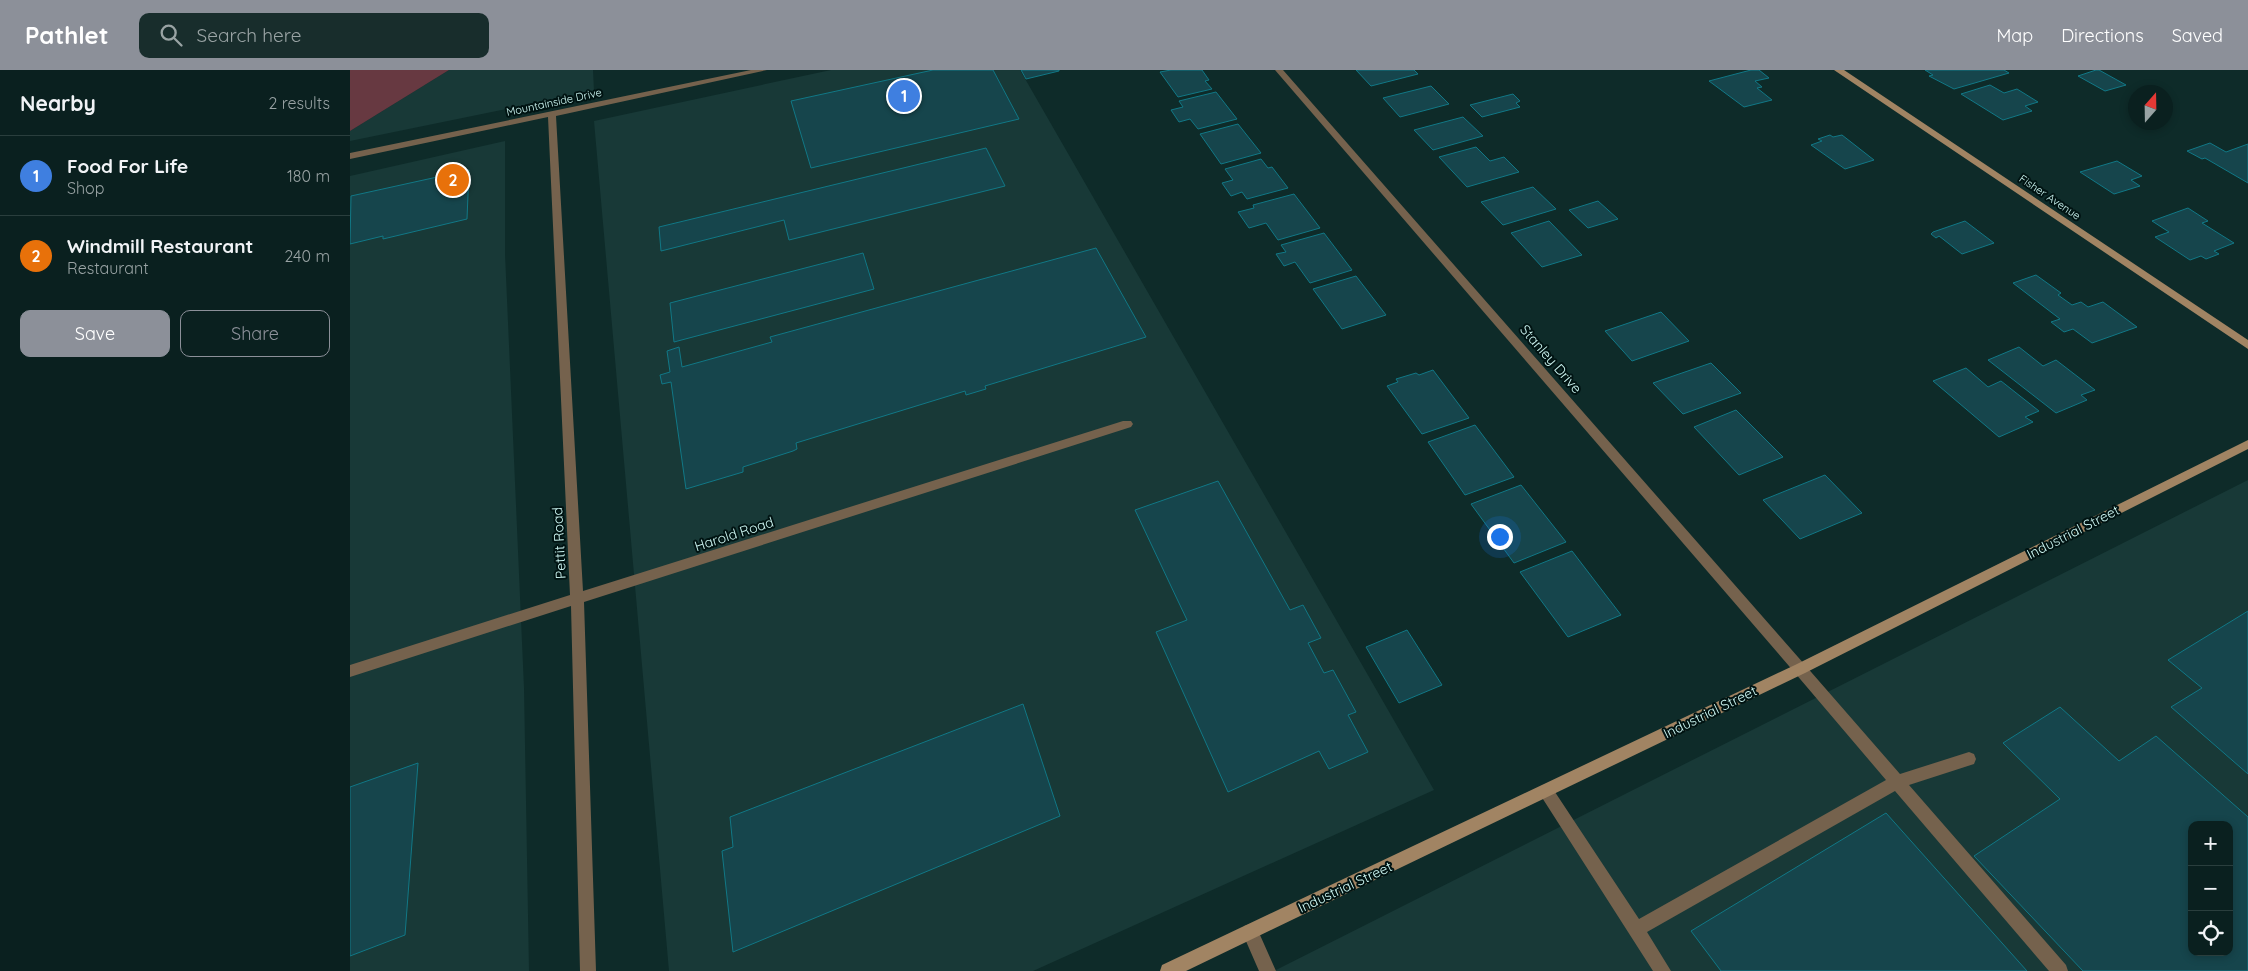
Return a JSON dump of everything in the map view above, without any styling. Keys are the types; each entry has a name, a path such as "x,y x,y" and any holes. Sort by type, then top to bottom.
{"street":[{"name":"Mountainside Drive","path":"350,156 763,70"},
{"name":"Stanley Drive","path":"1279,70 2060,971"},
{"name":"Fisher Avenue","path":"1838,70 2248,345"},
{"name":"Pettit Road","path":"552,114 577,600 588,971"},
{"name":"Harold Road","path":"350,671 1127,424"},
{"name":"Industrial Street","path":"1168,971 1800,669 2248,444"},
{"path":"1634,930 1897,782 1969,759"},
{"path":"1546,791 1634,930 1663,971"},
{"path":"1250,932 1268,971"}],"shaded area":[{"path":"350,70 449,70 350,131"},
{"path":"449,70 593,70 594,91 350,141 350,131"},
{"path":"831,70 1020,70 1434,790 1033,971 669,971 594,121"},
{"path":"505,141 505,254 524,688 529,971 350,971 350,176"},
{"path":"2248,480 2248,971 1274,971"}],"building":[{"path":"933,70 993,70 1019,119 811,168 791,101"},
{"path":"1021,70 1059,70 1059,71 1026,79"},
{"path":"1202,70 1209,80 1205,81 1212,89 1178,97 1160,72"},
{"path":"1356,70 1414,70 1418,74 1371,86"},
{"path":"1751,70 1759,70 1769,78 1755,81 1762,87 1757,88 1772,100 1744,107 1709,81"},
{"path":"1925,70 2004,70 2009,73 1954,89 1929,76 1933,75"},
{"path":"2096,70 2126,85 2105,91 2078,76"},
{"path":"1990,85 2004,93 2017,89 2038,102 2025,106 2032,111 2003,120 1961,94"},
{"path":"1431,86 1449,104 1400,117 1383,98"},
{"path":"1216,92 1237,119 1198,129 1190,119 1179,122 1171,110 1183,107 1179,101"},
{"path":"1513,94 1520,101 1516,103 1520,107 1482,117 1470,105"},
{"path":"1463,117 1483,136 1433,150 1414,130"},
{"path":"1238,124 1261,153 1221,164 1200,134"},
{"path":"1830,135 1833,137 1842,135 1874,160 1845,169 1811,145 1822,141 1818,139"},
{"path":"2210,143 2226,152 2248,144 2248,183 2205,158 2202,159 2187,151"},
{"path":"1476,147 1490,161 1504,157 1519,172 1467,187 1439,157"},
{"path":"986,148 1005,186 789,240 784,220 661,251 659,227"},
{"path":"1261,159 1268,168 1272,167 1288,188 1247,199 1242,192 1231,196 1222,183 1233,180 1225,169"},
{"path":"2117,161 2142,176 2131,180 2140,186 2114,194 2080,172"},
{"path":"469,170 467,219 383,239 383,236 350,244 351,196"},
{"path":"1533,187 1556,209 1503,225 1481,202"},
{"path":"1294,194 1320,228 1278,240 1266,223 1249,228 1238,212 1254,208 1253,205"},
{"path":"1598,201 1618,219 1588,228 1569,210"},
{"path":"2188,208 2208,221 2202,223 2234,243 2214,251 2219,254 2206,259 2201,256 2190,260 2155,237 2169,232 2152,221"},
{"path":"1549,221 1582,255 1542,267 1511,233"},
{"path":"1965,221 1994,243 1962,254 1939,236 1936,238 1931,234 1933,232"},
{"path":"1324,233 1352,270 1310,283 1295,262 1284,266 1276,254 1286,252 1281,245"},
{"path":"1096,248 1146,337 985,386 986,389 966,395 965,391 796,443 797,449 743,467 743,472 686,489 671,382 662,384 660,375 670,372 667,351 679,347 682,367 772,342 770,337"},
{"path":"863,253 874,289 674,342 670,303"},
{"path":"2036,275 2061,293 2058,295 2072,305 2081,302 2088,307 2103,302 2137,327 2092,343 2073,329 2064,332 2051,322 2060,319 2013,283"},
{"path":"1356,276 1386,315 1342,329 1313,289"},
{"path":"1661,312 1689,341 1632,361 1605,331"},
{"path":"2019,347 2043,366 2056,360 2095,390 2081,395 2087,400 2056,413 1988,360"},
{"path":"1711,363 1741,393 1683,414 1653,383"},
{"path":"1966,368 1988,387 2001,381 2039,411 2025,417 2033,422 1999,437 1933,381"},
{"path":"1433,370 1469,418 1422,434 1387,386 1398,382 1396,379 1416,373 1419,375"},
{"path":"1736,410 1783,457 1739,475 1694,427"},
{"path":"1475,425 1514,477 1465,495 1428,442"},
{"path":"1825,475 1862,513 1800,539 1763,500"},
{"path":"1218,481 1290,610 1303,605 1321,638 1308,643 1324,673 1333,670 1356,712 1348,715 1368,752 1329,769 1319,751 1228,792 1156,632 1187,620 1135,510"},
{"path":"1521,485 1566,542 1514,563 1471,504"},
{"path":"1572,551 1621,615 1568,637 1520,572"},
{"path":"2248,611 2248,774 2171,707 2202,688 2168,660"},
{"path":"1407,630 1442,685 1399,703 1366,647"},
{"path":"1023,704 1060,816 733,952 722,851 733,847 730,817"},
{"path":"2060,707 2119,761 2156,736 2248,817 2248,971 2083,971 1974,856 2060,799 2003,743"},
{"path":"418,763 405,935 350,956 350,787"},
{"path":"1886,813 2027,971 1721,971 1691,931"}],"place":[{"name":"Food For Life","path":"904,96"},
{"name":"Windmill Restaurant","path":"453,180"}]}
